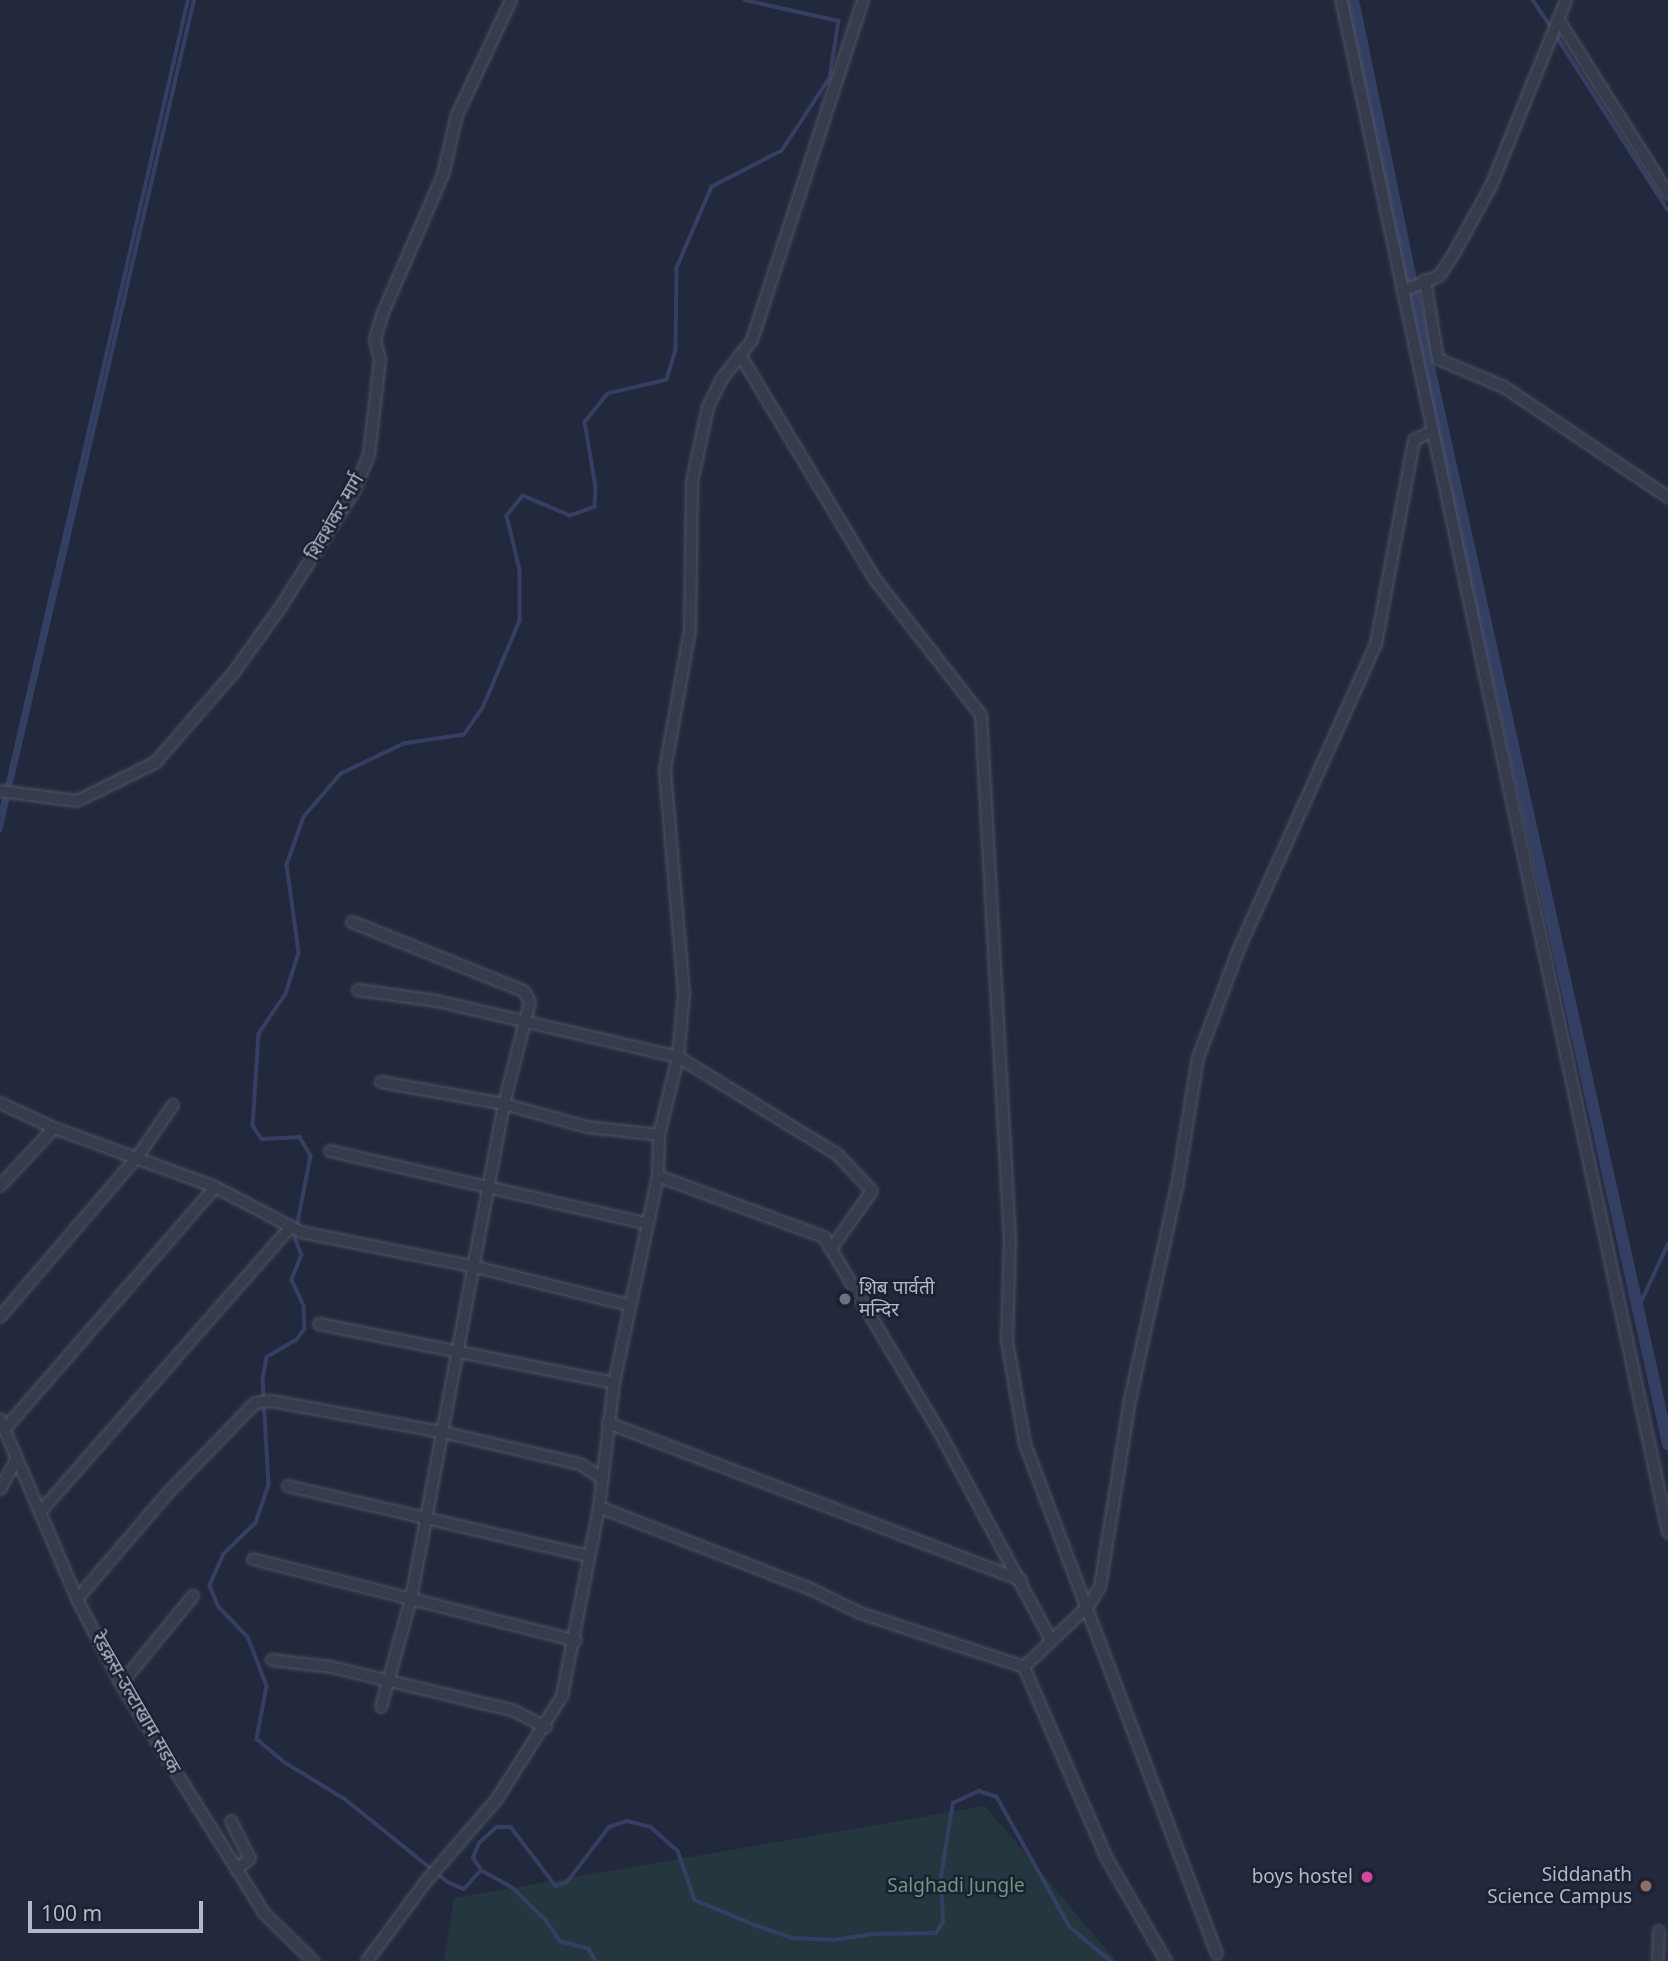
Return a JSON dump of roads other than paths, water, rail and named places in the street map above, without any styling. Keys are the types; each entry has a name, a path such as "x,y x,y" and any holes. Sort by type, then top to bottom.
{"street":[{"name":"शिवशंकर मार्ग","path":"0,791 77,801 155,763 234,672 280,608 353,493 369,455 380,360 375,340 382,315 443,175 457,115 511,0"},
{"path":"367,1961 428,1879 497,1800 546,1727 562,1696 576,1641 599,1507 614,1383 645,1223 658,1176 659,1135 678,1056 684,993 665,770 690,629 692,482 708,407 721,380 742,358 752,340 863,0"},
{"path":"1341,0 1405,289 1668,1532"},
{"path":"1405,289 1439,276 1491,186 1566,0"},
{"path":"1556,22 1668,194"},
{"path":"1423,280 1438,359 1504,387 1668,497"},
{"path":"742,358 874,578 981,715 1009,1227 1007,1341 1025,1444 1088,1606 1098,1646 1217,1954"},
{"path":"1024,1667 1050,1638 1088,1606 1100,1587 1130,1400 1178,1181 1198,1058 1238,951 1376,644 1414,440 1433,431"},
{"path":"352,922 524,991 530,1002 504,1104 411,1599 381,1707"},
{"path":"358,990 437,1001 678,1056 837,1154 872,1191 831,1249"},
{"path":"381,1082 504,1104 587,1126 659,1135"},
{"path":"0,1103 54,1128 138,1156 215,1187 275,1215 290,1228 301,1232 475,1267 628,1305"},
{"path":"0,1317 138,1156 173,1105"},
{"path":"0,1186 54,1128"},
{"path":"330,1152 645,1223"},
{"path":"658,1176 824,1237 1021,1580 1050,1638"},
{"path":"2,1425 215,1187"},
{"path":"41,1511 290,1228"},
{"path":"319,1324 457,1349 614,1383"},
{"path":"77,1599 166,1495 255,1404 271,1401 442,1432 580,1464 603,1479"},
{"path":"608,1423 1021,1580"},
{"name":"रेडक्रस-उल्टाखाम सडक","path":"2,1425 77,1599 121,1684 264,1913 313,1961"},
{"path":"0,1489 17,1458"},
{"path":"288,1486 426,1515 589,1556"},
{"path":"599,1507 813,1590 860,1613 1024,1667 1107,1859 1166,1961"},
{"path":"253,1559 576,1641"},
{"path":"121,1684 193,1596"},
{"path":"272,1660 390,1680 512,1710 546,1727"},
{"path":"232,1821 250,1860 236,1869"},
{"path":"1658,1961 1659,1931"}],"waterway":[{"path":"7,787 188,0"},
{"path":"10,787 194,0"},
{"path":"745,0 839,21 830,78 782,151 712,187 677,268 676,350 667,380 608,394 585,422 596,487 595,507 570,516 523,496 507,516 520,570 520,621 483,708 464,735 404,744 341,774 304,817 287,865 299,953 286,994 259,1034 253,1126 262,1139 300,1137 311,1156 295,1238 302,1255 292,1280 304,1306 305,1329 297,1340 267,1357 263,1379 269,1485 256,1523 224,1554 210,1586 219,1607 248,1637 267,1686 257,1739 286,1763 345,1799 448,1882 464,1889 481,1870 473,1858 479,1843 497,1827 511,1827 556,1886 567,1882 609,1827 627,1821 651,1827 678,1851 695,1900 752,1924 793,1938 834,1940 872,1934 936,1933 943,1922 941,1877 953,1803 979,1791 997,1797 1070,1927 1111,1961"},
{"path":"1353,0 1433,385 1668,1444"},
{"path":"1533,0 1551,27"},
{"path":"1555,34 1668,210"},
{"path":"0,816 5,795"},
{"path":"0,831 8,796"},
{"path":"1636,1313 1668,1244"},
{"path":"481,1870 513,1888 546,1920 560,1941 589,1949 596,1961"}],"place":[{"name":"शिब पार्वती मन्दिर","path":"845,1299"},
{"name":"boys hostel","path":"1367,1877"},
{"name":"Siddanath Science Campus","path":"1646,1886"}],"park label":[{"name":"Salghadi Jungle","path":"956,1886"}]}
